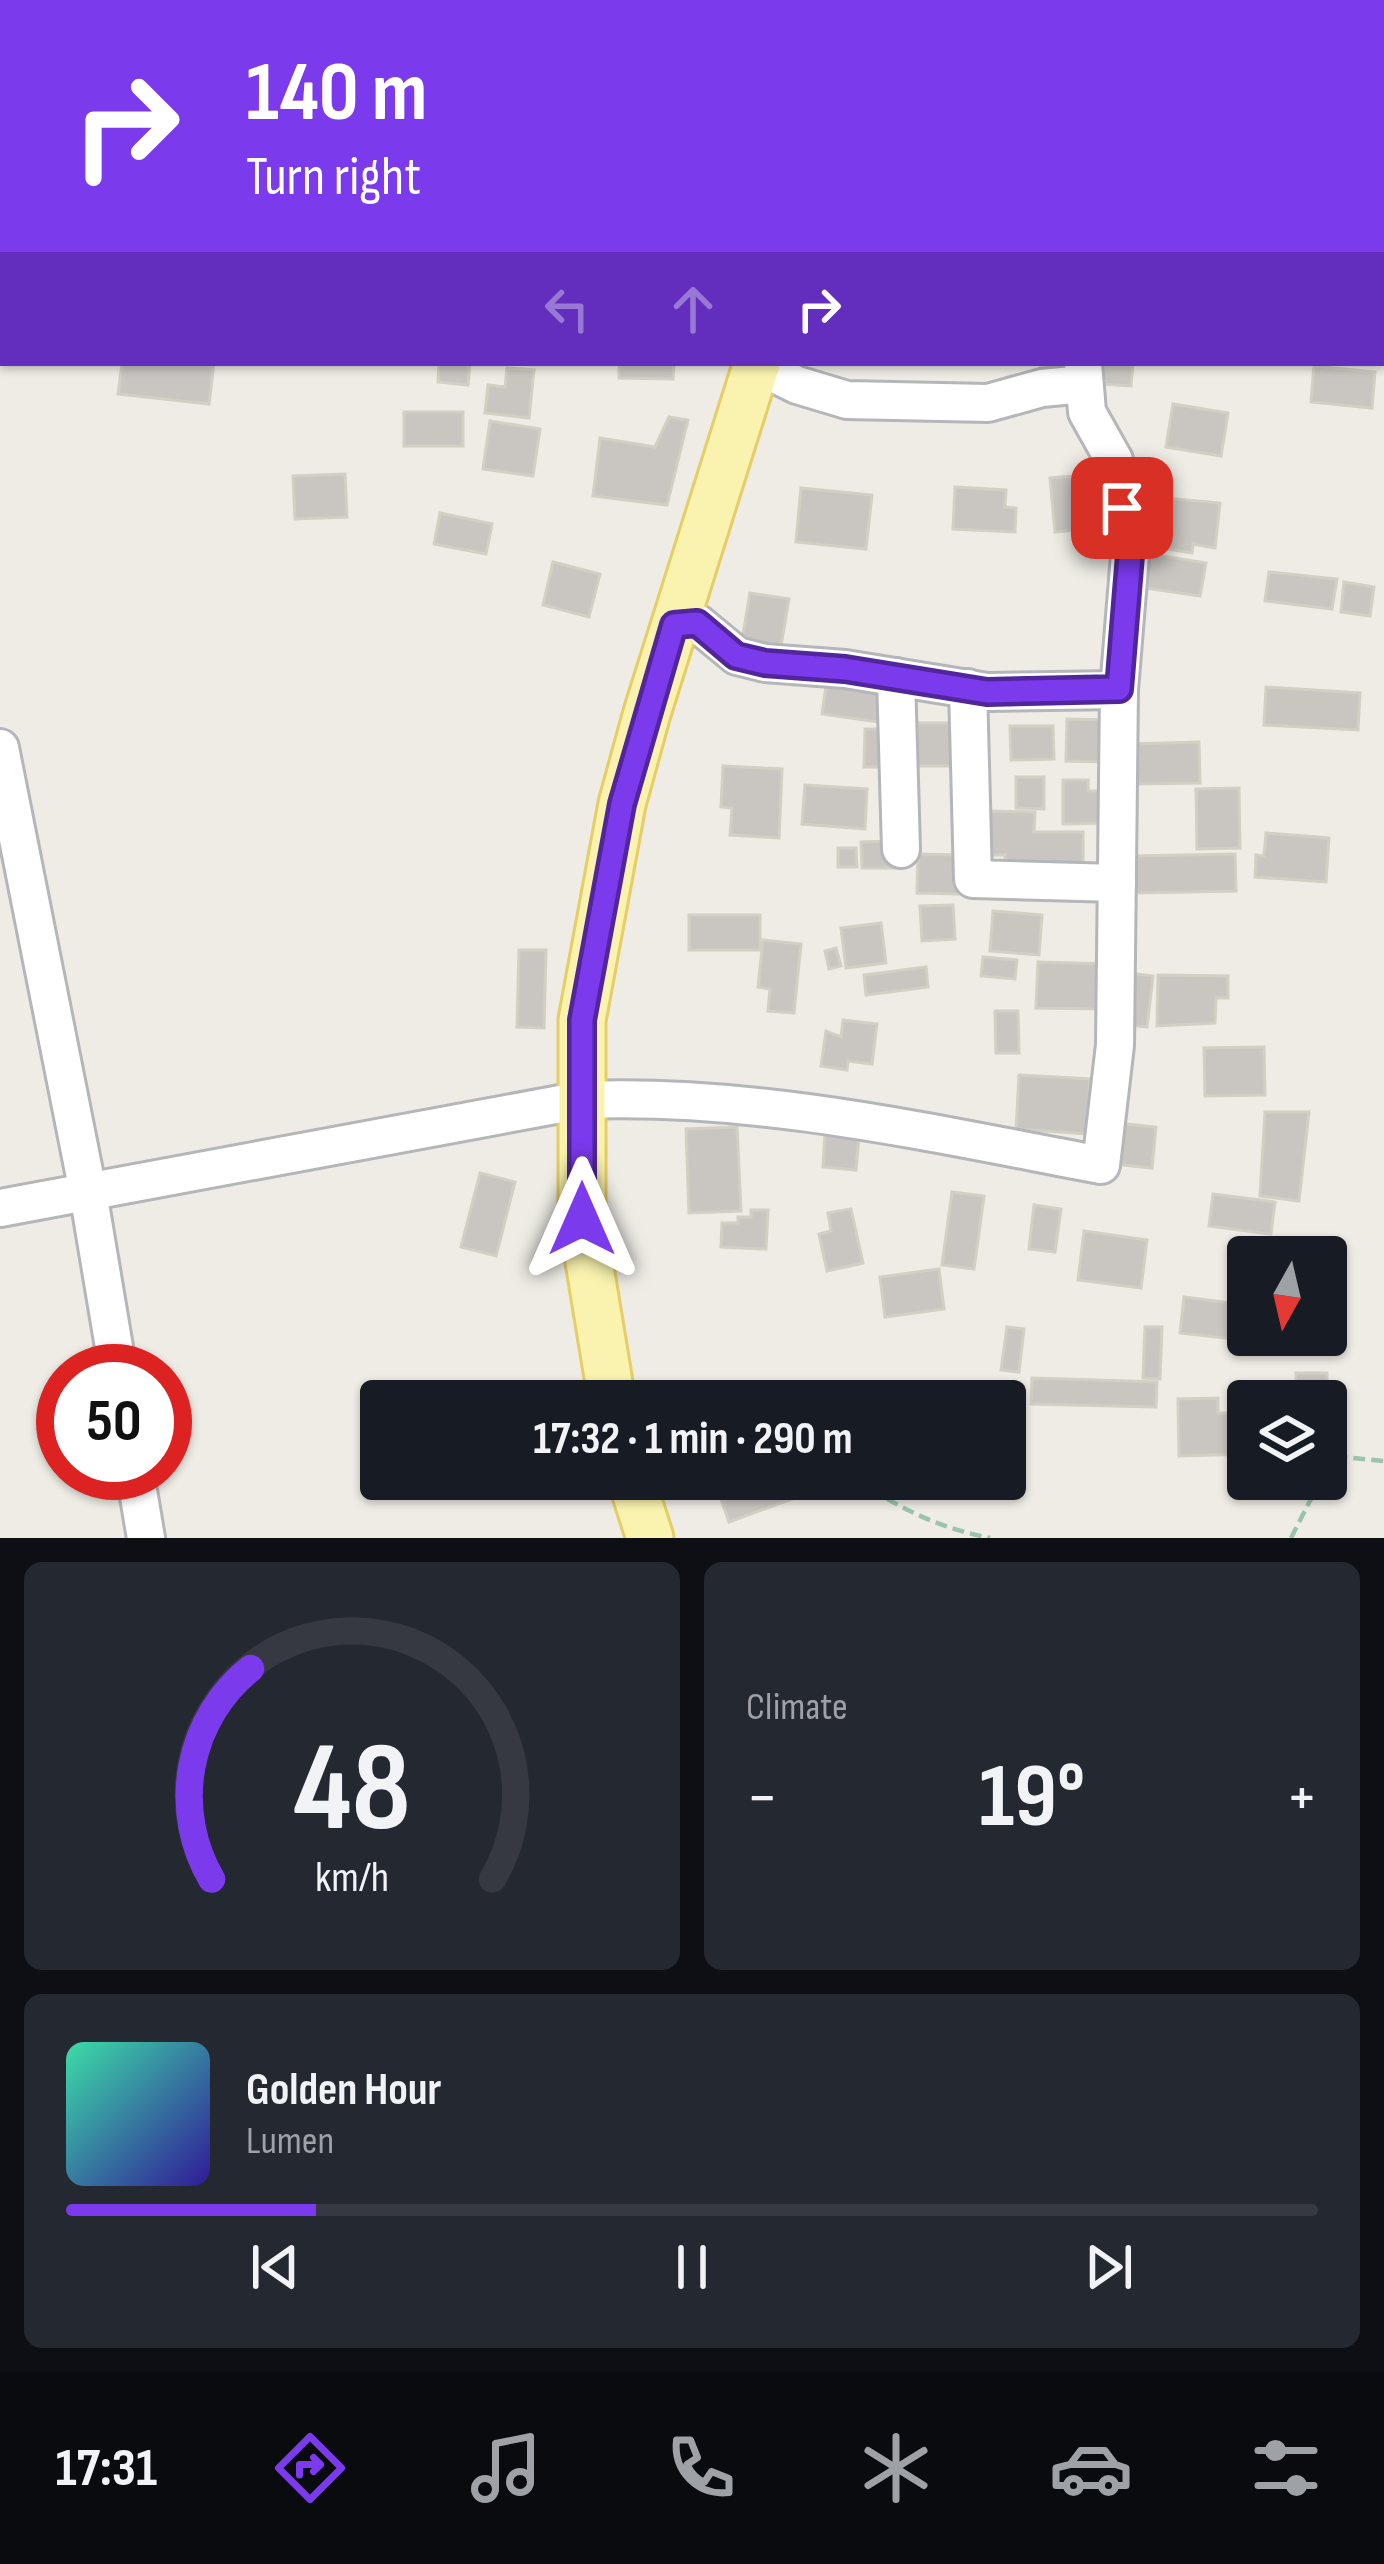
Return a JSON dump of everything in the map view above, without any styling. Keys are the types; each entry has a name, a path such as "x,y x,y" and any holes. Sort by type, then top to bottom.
{"main road":[{"path":"607,1380 582,1219 582,1020 617,827 674,625 756,366"},
{"path":"638,1500 650,1538"}],"street":[{"path":"0,1208 581,1100 638,1098 813,1112 1101,1165 1115,1045 1119,689 1130,555 1114,460 1087,412 1084,374 988,404 847,400 797,385 761,366"},
{"path":"674,625 697,623 736,656 765,663 987,692 1119,689"},
{"path":"896,677 901,848"},
{"path":"968,688 974,879 1117,883"},
{"path":"0,748 113,1344"},
{"path":"140,1500 146,1538"}],"path":[{"path":"1347,1457 1384,1461"},
{"path":"888,1500 944,1528 990,1538"},
{"path":"1291,1538 1311,1500"}],"building":[{"path":"122,366 214,366 209,404 118,394"},
{"path":"439,366 470,366 468,385 438,382"},
{"path":"619,366 674,366 673,379 619,378"},
{"path":"1041,366 1070,366 1069,374 1040,372"},
{"path":"1104,366 1133,366 1131,386 1102,384"},
{"path":"1314,366 1375,372 1372,408 1311,402"},
{"path":"507,368 534,370 529,418 485,413 488,385 505,387"},
{"path":"1173,404 1228,413 1221,456 1166,447"},
{"path":"404,412 463,412 463,446 404,446"},
{"path":"669,417 688,420 667,505 593,496 600,438 655,447"},
{"path":"490,421 540,429 533,476 483,469"},
{"path":"345,474 347,517 295,519 293,476"},
{"path":"1101,474 1105,527 1055,532 1050,478"},
{"path":"1136,474 1156,475 1153,504 1134,501"},
{"path":"955,487 1006,490 1005,507 1016,508 1015,532 953,529"},
{"path":"801,488 872,495 866,549 796,542"},
{"path":"1154,497 1220,503 1215,548 1193,544 1192,553 1149,546"},
{"path":"440,513 492,524 486,554 434,544"},
{"path":"1143,553 1206,563 1200,596 1139,587"},
{"path":"553,562 600,574 589,617 543,605"},
{"path":"1269,572 1337,579 1332,609 1265,601"},
{"path":"1344,582 1374,587 1370,616 1341,612"},
{"path":"750,593 789,599 780,652 741,646"},
{"path":"827,679 890,688 886,723 822,714"},
{"path":"1266,687 1360,693 1358,730 1264,725"},
{"path":"1067,719 1106,720 1104,762 1066,761"},
{"path":"917,723 957,723 957,766 917,766"},
{"path":"1010,726 1053,726 1054,759 1011,760"},
{"path":"865,729 887,729 886,767 864,767"},
{"path":"1199,742 1200,783 1133,784 1132,744"},
{"path":"723,766 782,769 779,838 730,835 732,808 721,807"},
{"path":"1016,777 1044,777 1044,809 1016,808"},
{"path":"1063,780 1088,780 1088,791 1106,791 1107,823 1063,824"},
{"path":"805,785 867,789 865,829 802,824"},
{"path":"1239,788 1240,848 1197,849 1196,789"},
{"path":"989,811 1035,812 1034,832 1083,832 1083,873 1005,874 1005,855 987,855"},
{"path":"1266,833 1329,838 1326,882 1255,877 1256,855 1264,856"},
{"path":"895,841 895,868 862,868 861,842"},
{"path":"838,848 856,848 857,867 838,867"},
{"path":"918,854 958,855 958,894 917,893"},
{"path":"1235,854 1236,891 1136,893 1135,856"},
{"path":"953,905 955,939 922,941 920,906"},
{"path":"993,911 1042,915 1039,955 990,951"},
{"path":"689,915 760,915 760,950 689,950"},
{"path":"881,923 886,963 846,968 841,928"},
{"path":"763,940 801,944 794,1013 768,1011 770,989 758,987"},
{"path":"836,948 841,966 829,969 825,951"},
{"path":"519,950 546,950 544,1028 517,1027"},
{"path":"983,957 1017,960 1015,979 981,976"},
{"path":"1038,962 1108,964 1107,1009 1036,1008"},
{"path":"926,967 928,987 866,995 864,975"},
{"path":"1128,973 1153,976 1147,1027 1123,1025"},
{"path":"1158,975 1228,976 1228,998 1216,998 1215,1023 1157,1026"},
{"path":"995,1011 1018,1011 1019,1053 996,1053"},
{"path":"843,1020 877,1024 872,1064 848,1061 847,1070 821,1066 826,1031 841,1037"},
{"path":"1264,1047 1265,1095 1205,1096 1204,1048"},
{"path":"1019,1075 1090,1079 1087,1134 1016,1129"},
{"path":"1265,1112 1309,1112 1299,1201 1260,1196"},
{"path":"1117,1123 1156,1127 1152,1168 1113,1164"},
{"path":"737,1127 741,1211 689,1213 686,1129"},
{"path":"825,1134 859,1137 856,1170 823,1167"},
{"path":"480,1173 515,1182 496,1256 461,1247"},
{"path":"952,1192 984,1196 974,1269 942,1265"},
{"path":"1213,1194 1275,1202 1271,1234 1209,1226"},
{"path":"1034,1205 1061,1209 1055,1252 1029,1249"},
{"path":"851,1209 863,1263 827,1271 819,1234 831,1231 828,1213"},
{"path":"751,1210 768,1210 766,1249 721,1247 722,1223 738,1223 738,1217 751,1217"},
{"path":"1084,1231 1147,1240 1141,1288 1078,1280"},
{"path":"939,1269 944,1309 885,1317 880,1277"},
{"path":"1184,1297 1227,1302 1227,1338 1180,1333"},
{"path":"1007,1327 1024,1329 1019,1372 1001,1370"},
{"path":"1145,1327 1162,1327 1160,1379 1143,1378"},
{"path":"1296,1373 1327,1373 1327,1380 1296,1380"},
{"path":"1032,1378 1157,1382 1156,1407 1031,1404"},
{"path":"1218,1398 1218,1413 1227,1413 1227,1455 1179,1456 1178,1399"},
{"path":"721,1500 789,1500 729,1522"}],"route":[{"path":"582,1219 582,1020 622,804 674,625 697,623 736,656 765,663 845,669 987,692 1119,689 1130,555 1122,508"}]}
